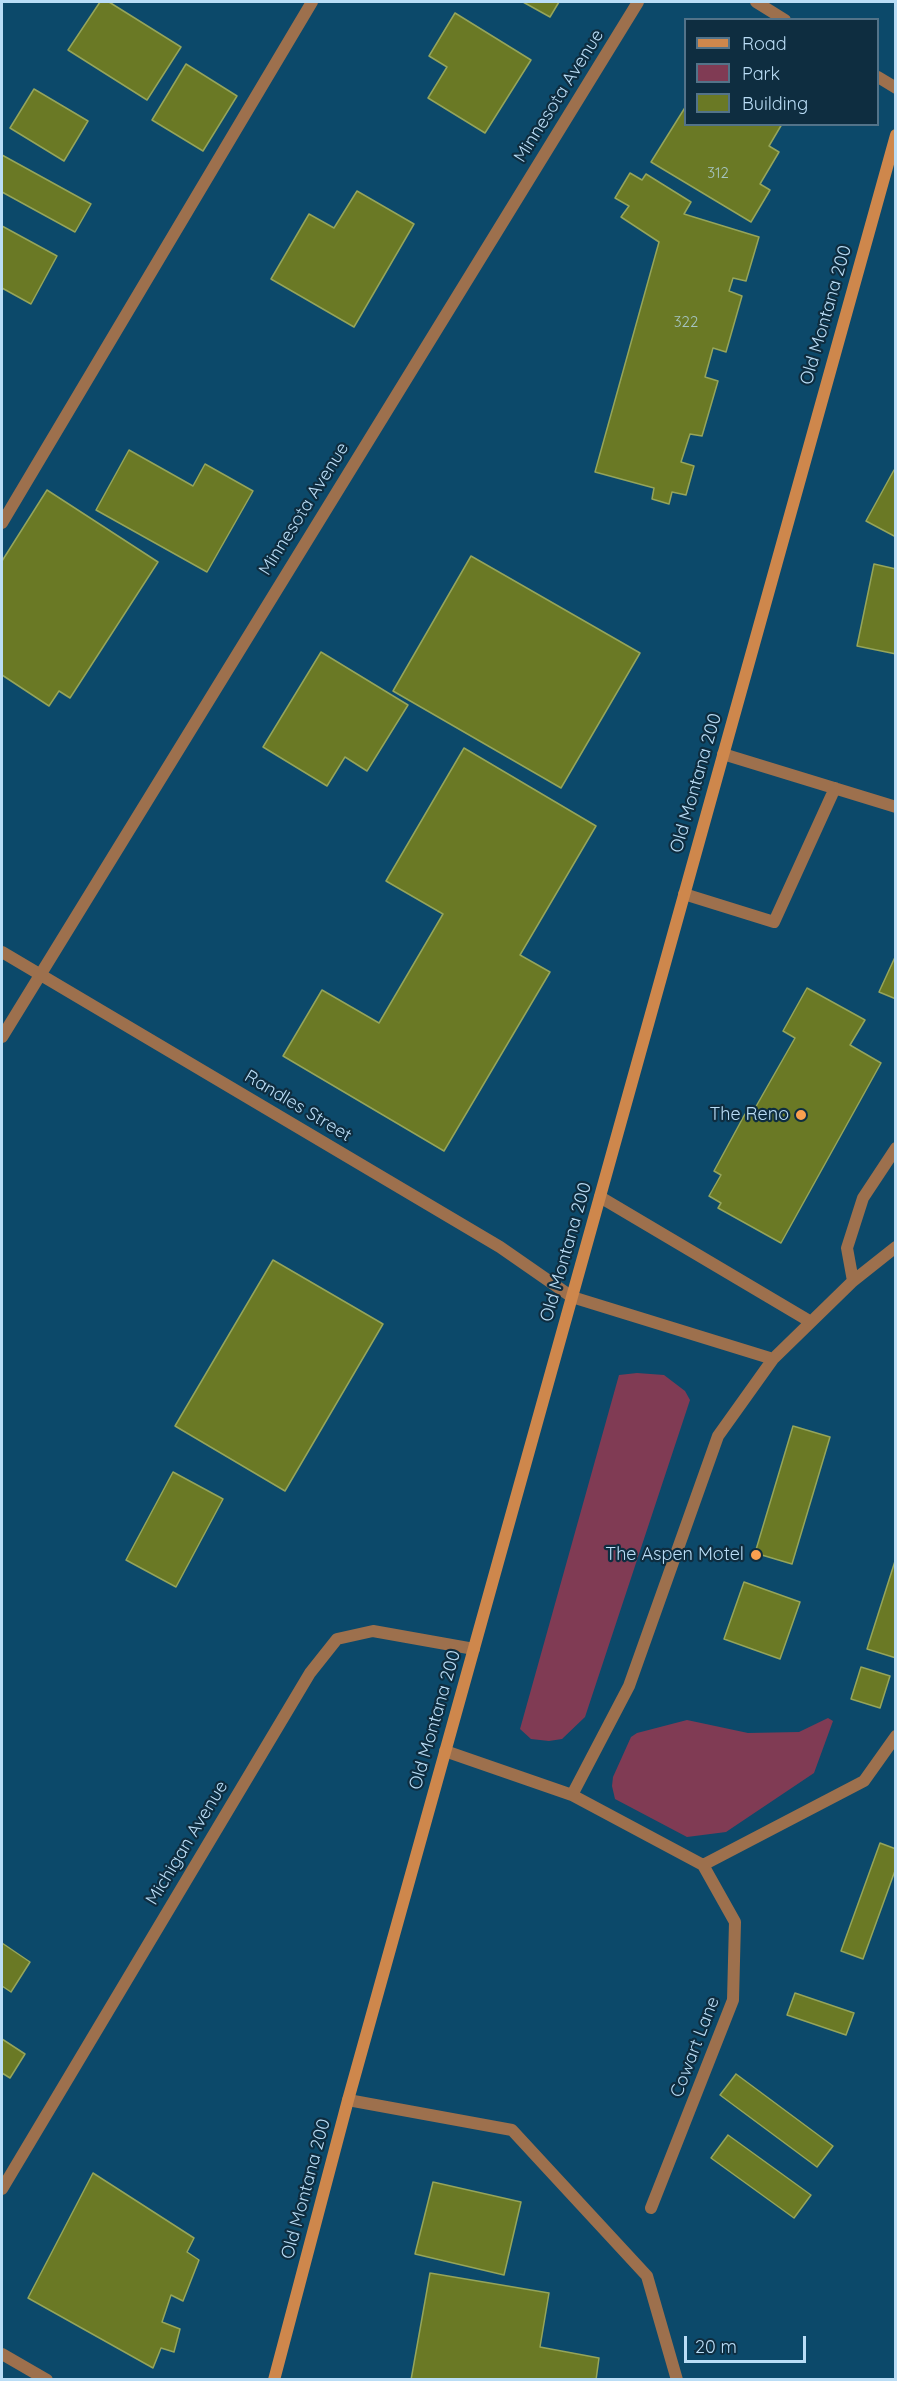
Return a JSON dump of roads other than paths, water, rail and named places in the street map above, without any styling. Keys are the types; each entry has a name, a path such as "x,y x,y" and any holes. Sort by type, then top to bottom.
{"main road":[{"name":"Old Montana 200","path":"274,2379 348,2100 896,135"}],"street":[{"path":"2,523 312,2"},
{"name":"Minnesota Avenue","path":"2,1037 38,974 638,2"},
{"path":"756,2 782,18"},
{"path":"879,78 896,88"},
{"path":"723,754 896,807"},
{"path":"684,894 774,922 835,788"},
{"name":"Randles Street","path":"2,952 500,1247 572,1297 773,1359"},
{"path":"853,1281 847,1248 863,1198 896,1148"},
{"path":"600,1197 811,1322"},
{"path":"572,1795 629,1686 718,1436 773,1359 853,1281 896,1247"},
{"name":"Michigan Avenue","path":"2,2189 310,1673 337,1639 373,1631 474,1649"},
{"path":"445,1751 572,1795 703,1865 864,1781 896,1736"},
{"name":"Cowart Lane","path":"651,2208 734,2000 735,1922 703,1865"},
{"path":"348,2100 512,2130 647,2276 677,2379"},
{"path":"2,2354 47,2379"}],"place":[{"name":"The Reno","path":"801,1115"},
{"name":"The Aspen Motel","path":"756,1555"}]}
